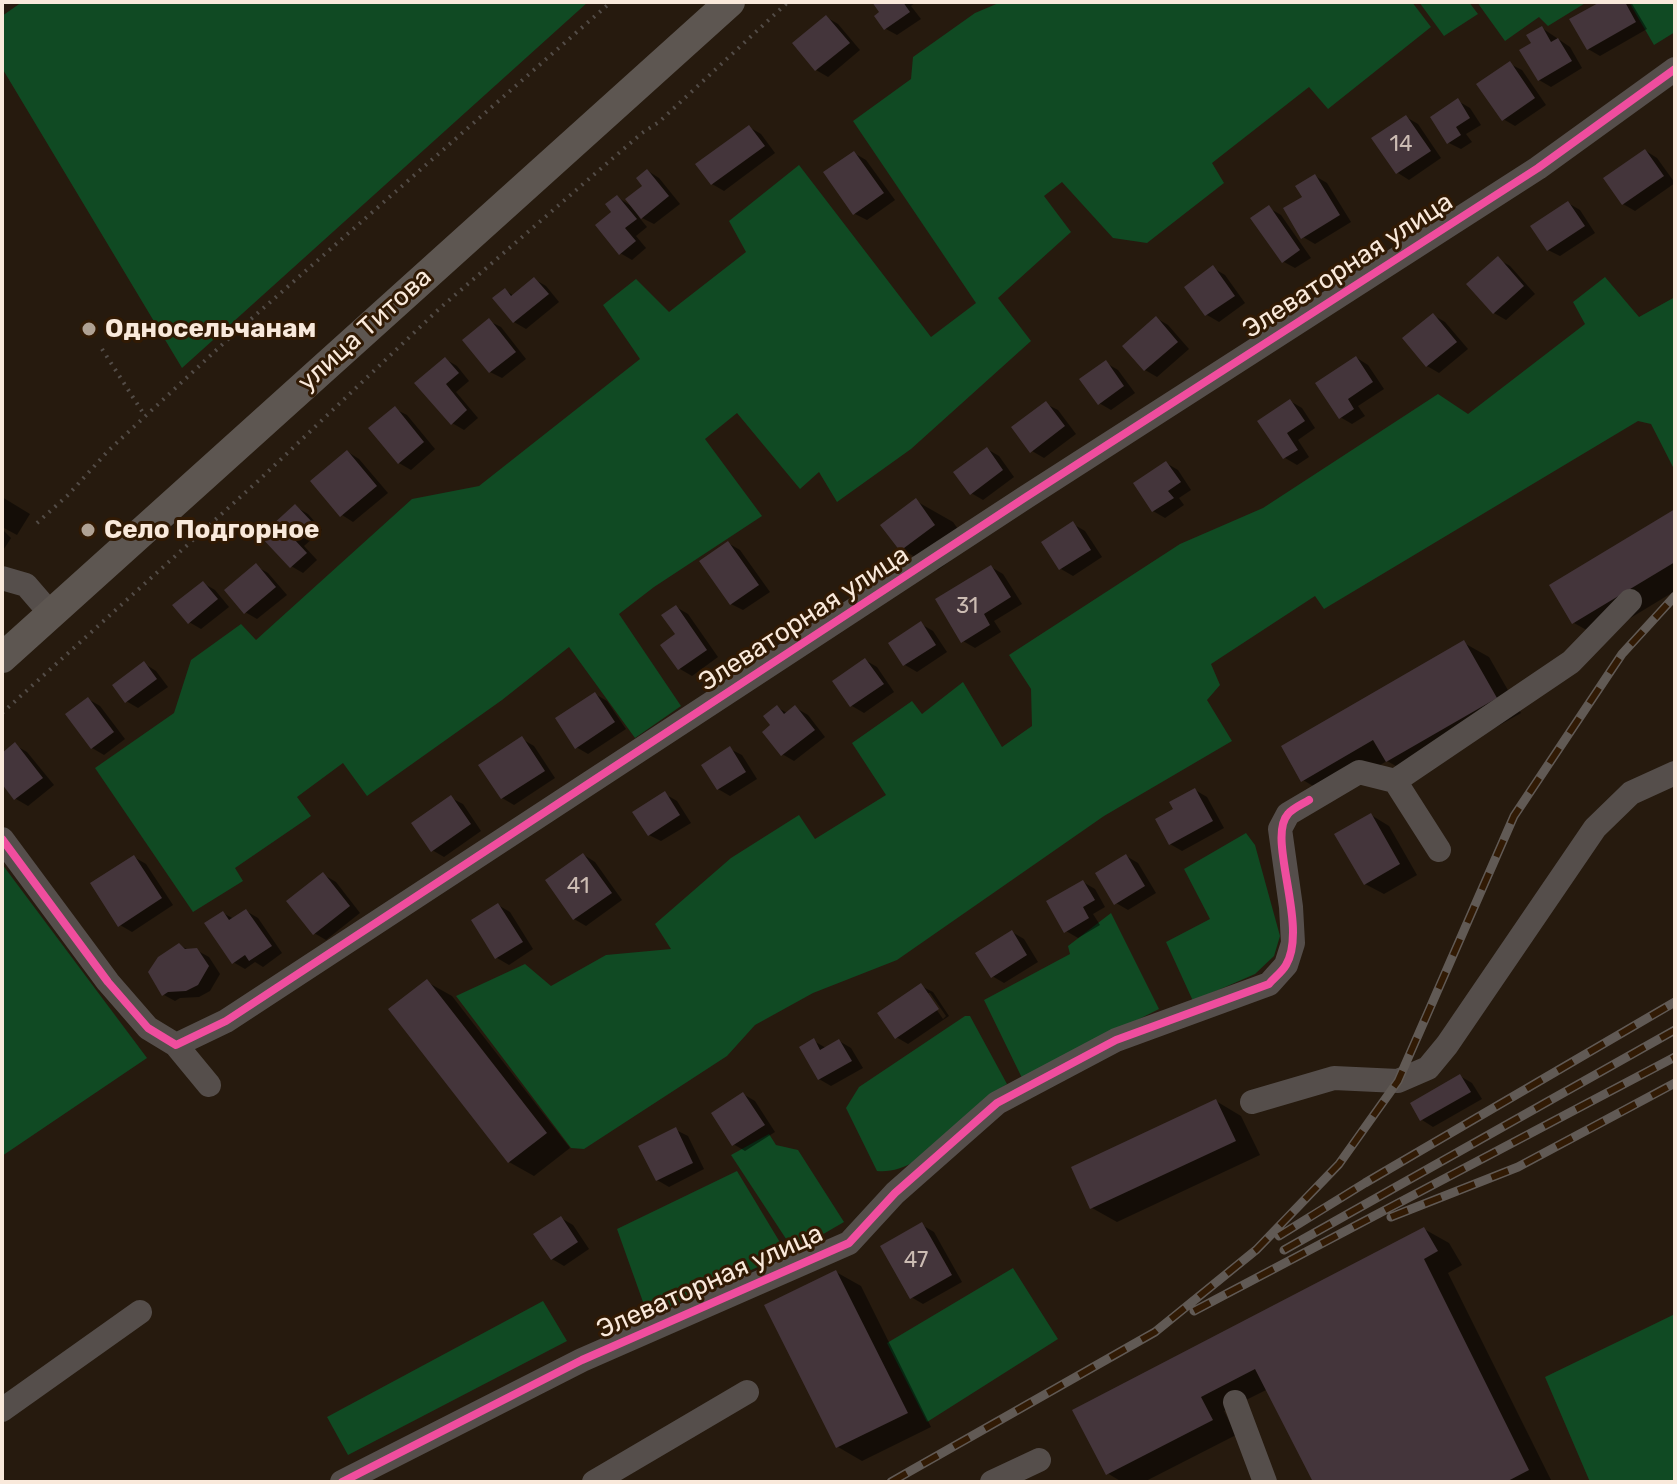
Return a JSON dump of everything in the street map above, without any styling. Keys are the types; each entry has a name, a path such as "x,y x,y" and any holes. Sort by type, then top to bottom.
{"main road":[{"name":"улица Титова","path":"2,658 727,3"}],"street":[{"name":"Элеваторная улица","path":"176,1045 226,1021 1026,497 1525,176 1675,69"},
{"path":"2,578 26,585 51,614"},
{"path":"1439,850 1395,781 1571,662 1630,601"},
{"name":"Элеваторная улица","path":"342,1482 582,1360 849,1243 895,1193 997,1103 1116,1040 1269,984 1286,965 1293,943 1280,829 1288,814 1359,772 1395,781"},
{"path":"1252,1102 1334,1078 1398,1081 1428,1068 1447,1045 1595,828 1631,793 1675,773"},
{"path":"2,839 108,982 148,1028 176,1045 209,1085"},
{"path":"2,1410 140,1312"},
{"path":"594,1482 747,1392"},
{"path":"1235,1402 1265,1482"},
{"path":"992,1482 1039,1460"}],"path":[{"path":"37,523 68,495 109,450 226,341 611,2"},
{"path":"2,713 258,481 439,309 642,133 659,122 788,2"},
{"path":"102,349 145,416"}],"green space":[{"path":"22,2 588,2 182,368 2,68 2,16"},
{"path":"1001,2 1412,2 1431,27 1328,109 1309,87 1212,163 1224,183 1147,243 1113,238 1062,182 1044,196 1071,232 998,298 1031,341 911,449 837,502 819,472 800,489 737,413 705,439 762,516 654,587 619,614 681,706 635,738 569,647 502,700 367,796 343,763 297,797 311,816 235,868 243,881 193,912 95,768 174,713 191,660 241,624 256,640 412,499 479,486 640,359 603,305 636,279 669,312 746,252 729,221 799,165 931,337 976,303 853,121 911,79 913,57 975,13"},
{"path":"1419,2 1469,2 1478,14 1444,36"},
{"path":"1477,2 1587,2 1548,26 1539,17 1505,41"},
{"path":"1629,2 1675,2 1675,32 1654,45"},
{"path":"1605,277 1639,317 1675,297 1675,466 1651,424 1638,421 1324,609 1315,596 1211,664 1220,685 1207,700 1232,741 1104,816 897,960 813,993 755,1025 727,1056 584,1149 571,1148 456,996 525,964 551,986 606,955 671,949 655,924 731,858 799,815 815,839 886,795 852,743 912,701 922,714 963,682 1002,747 1032,726 1031,689 1009,655 1180,544 1263,508 1438,394 1468,414 1585,324 1573,302"},
{"path":"1246,833 1255,845 1280,936 1274,956 1255,974 1193,1001 1166,942 1210,919 1184,869"},
{"path":"2,864 147,1058 2,1156"},
{"path":"1111,913 1159,1009 1022,1078 984,1000 1070,954 1068,946"},
{"path":"965,1016 970,1016 1007,1084 929,1152 895,1170 877,1171 846,1108 859,1087"},
{"path":"769,1134 776,1145 798,1150 844,1222 794,1251 731,1155"},
{"path":"737,1171 787,1254 648,1316 617,1229"},
{"path":"1013,1268 1058,1339 927,1422 887,1343"},
{"path":"543,1301 567,1341 348,1455 327,1417"},
{"path":"1675,1314 1675,1482 1590,1482 1545,1377"}],"building":[{"path":"872,2 903,2 910,12 884,30 874,16 879,12"},
{"path":"1600,2 1625,2 1636,22 1587,50 1569,19"},
{"path":"826,15 850,43 815,71 792,43"},
{"path":"1542,26 1551,42 1558,38 1572,61 1538,81 1519,50 1531,43 1526,35"},
{"path":"1510,61 1535,98 1502,121 1476,84"},
{"path":"1458,98 1470,118 1456,127 1461,135 1447,144 1430,117"},
{"path":"1406,115 1431,151 1396,174 1371,138"},
{"path":"749,125 765,146 711,185 695,164"},
{"path":"1645,149 1664,176 1622,205 1603,178"},
{"path":"854,151 884,193 853,215 823,172"},
{"path":"647,169 669,196 641,219 625,199 642,186 636,178"},
{"path":"1315,174 1340,215 1301,239 1283,208 1302,197 1295,186"},
{"path":"617,195 637,219 625,228 636,241 619,255 595,225 611,212 605,204"},
{"path":"1568,201 1585,226 1547,251 1530,226"},
{"path":"1269,205 1300,250 1282,263 1250,218"},
{"path":"1498,256 1524,286 1493,314 1466,284"},
{"path":"1213,265 1235,296 1205,316 1184,287"},
{"path":"534,277 549,294 513,323 492,298 505,288 511,296"},
{"path":"1433,313 1457,342 1426,367 1402,338"},
{"path":"1156,316 1178,342 1144,371 1122,346"},
{"path":"489,318 516,352 489,373 462,340"},
{"path":"1356,356 1373,382 1348,399 1354,409 1339,419 1315,383"},
{"path":"445,357 459,373 446,384 467,410 451,425 414,383"},
{"path":"1106,360 1124,386 1098,405 1079,379"},
{"path":"1290,399 1305,421 1287,433 1298,450 1283,459 1257,421"},
{"path":"1046,401 1065,426 1030,453 1011,427"},
{"path":"395,406 424,442 398,464 368,428"},
{"path":"987,447 1003,470 970,495 953,472"},
{"path":"347,450 377,486 340,517 310,481"},
{"path":"1166,461 1181,482 1168,491 1174,498 1152,512 1133,483"},
{"path":"916,498 935,525 900,551 880,525"},
{"path":"295,504 312,522 294,539 307,553 290,568 260,536"},
{"path":"1675,509 1675,562 1572,624 1549,585"},
{"path":"1073,521 1091,550 1059,570 1041,542"},
{"path":"728,541 759,585 730,605 699,561"},
{"path":"256,563 276,587 244,614 224,590"},
{"path":"991,565 1011,597 984,614 990,625 961,643 935,599"},
{"path":"203,581 218,599 188,624 172,605"},
{"path":"676,605 707,650 678,670 660,645 675,634 661,615"},
{"path":"921,621 936,645 903,666 888,643"},
{"path":"1464,640 1497,698 1386,762 1373,740 1301,782 1281,746"},
{"path":"865,658 884,684 850,707 832,681"},
{"path":"144,661 157,679 125,703 112,685"},
{"path":"595,692 615,722 575,749 555,718"},
{"path":"88,697 114,732 91,749 65,714"},
{"path":"777,705 784,714 795,705 815,730 781,756 762,732 770,725 763,716"},
{"path":"522,736 545,771 501,799 478,765"},
{"path":"15,742 43,778 14,800 2,784 2,753"},
{"path":"730,746 746,772 717,790 701,765"},
{"path":"1195,788 1213,821 1169,845 1155,819 1173,809 1169,802"},
{"path":"665,791 680,815 648,836 632,812"},
{"path":"451,795 471,824 431,852 411,823"},
{"path":"1371,813 1400,864 1364,885 1334,834"},
{"path":"583,853 612,893 573,920 545,880"},
{"path":"1126,854 1145,886 1114,905 1095,873"},
{"path":"134,855 162,898 118,927 90,883"},
{"path":"323,872 350,906 313,935 286,901"},
{"path":"1083,880 1095,900 1083,907 1089,918 1064,933 1046,901"},
{"path":"498,903 523,942 495,959 471,920"},
{"path":"246,909 272,946 249,961 245,955 232,964 204,923 223,911 229,920"},
{"path":"1012,930 1027,955 991,978 975,953"},
{"path":"179,943 185,949 197,948 209,966 198,985 162,996 148,972 158,957"},
{"path":"427,979 547,1133 508,1163 388,1009"},
{"path":"921,983 939,1009 895,1039 877,1013"},
{"path":"814,1038 820,1050 839,1039 852,1061 818,1080 799,1047"},
{"path":"1460,1074 1471,1092 1420,1121 1410,1103"},
{"path":"743,1092 765,1125 732,1146 711,1113"},
{"path":"1216,1099 1236,1141 1090,1209 1071,1167"},
{"path":"676,1127 693,1163 656,1181 638,1146"},
{"path":"561,1216 578,1242 551,1260 533,1234"},
{"path":"922,1222 952,1275 910,1299 880,1246"},
{"path":"1424,1227 1438,1251 1424,1259 1529,1470 1506,1482 1313,1482 1255,1369 1201,1397 1213,1420 1106,1475 1072,1410"},
{"path":"836,1270 908,1413 836,1448 764,1305"}],"railway":[{"path":"891,1482 1155,1332 1256,1250 1339,1164 1398,1081 1514,816 1622,654 1675,596"},
{"path":"1279,1236 1675,1002"},
{"path":"1284,1250 1675,1030"},
{"path":"1194,1311 1675,1057"},
{"path":"1391,1217 1518,1167 1675,1083"}],"cycle path":[{"path":"2,839 108,982 148,1028 176,1045 226,1021 1026,497 1538,168 1675,69"},
{"path":"342,1482 582,1360 849,1243 895,1193 997,1103 1116,1040 1269,984 1286,965 1292,948 1293,928 1282,842 1283,826 1288,814 1309,800"}],"place":[{"name":"Односельчанам","path":"89,329"},
{"name":"Село Подгорное","path":"88,530"}]}
